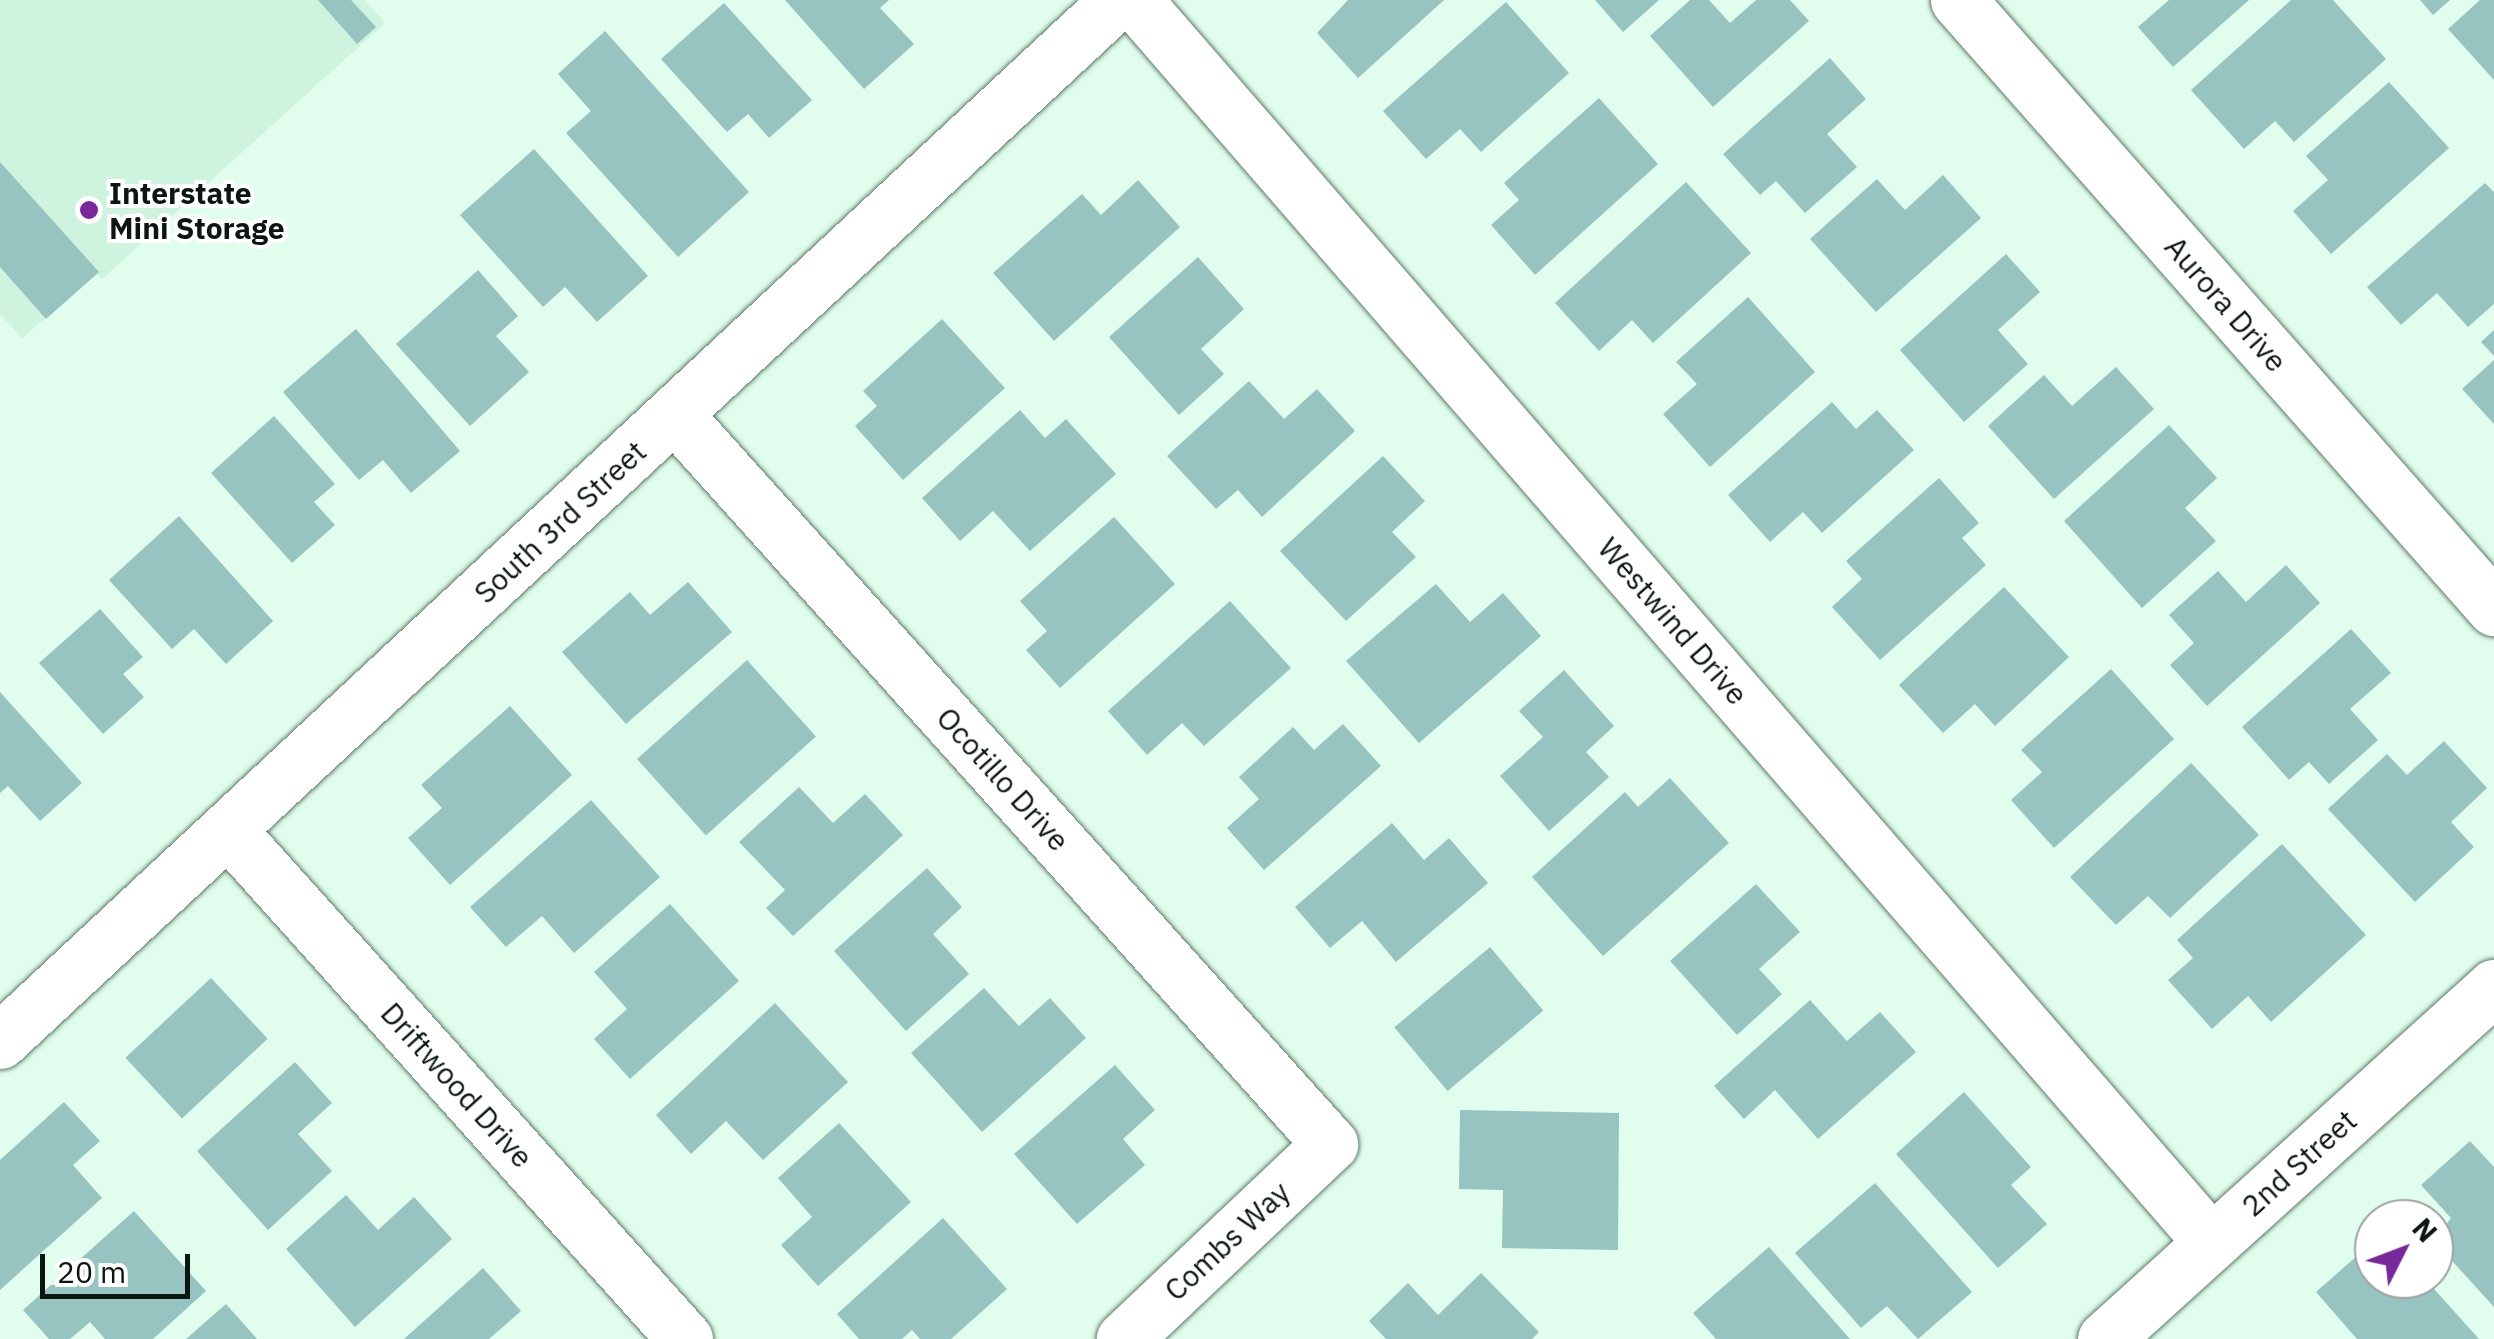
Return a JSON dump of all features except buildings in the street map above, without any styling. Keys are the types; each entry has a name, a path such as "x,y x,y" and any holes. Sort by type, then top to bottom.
{"street":[{"name":"South 3rd Street","path":"1,1037 1118,0"},
{"name":"Westwind Drive","path":"1134,0 2211,1242"},
{"name":"Aurora Drive","path":"1958,0 2494,608"},
{"name":"Ocotillo Drive","path":"675,415 1330,1144"},
{"name":"Driftwood Drive","path":"228,830 685,1339"},
{"name":"2nd Street","path":"2105,1339 2494,987"},
{"name":"Combs Way","path":"1124,1339 1330,1144"}],"shaded area":[{"name":"Interstate Mini Storage","path":"0,0 365,0 385,23 102,279 97,274 22,338 0,314"}],"place":[{"name":"Interstate Mini Storage","path":"89,210"}]}
